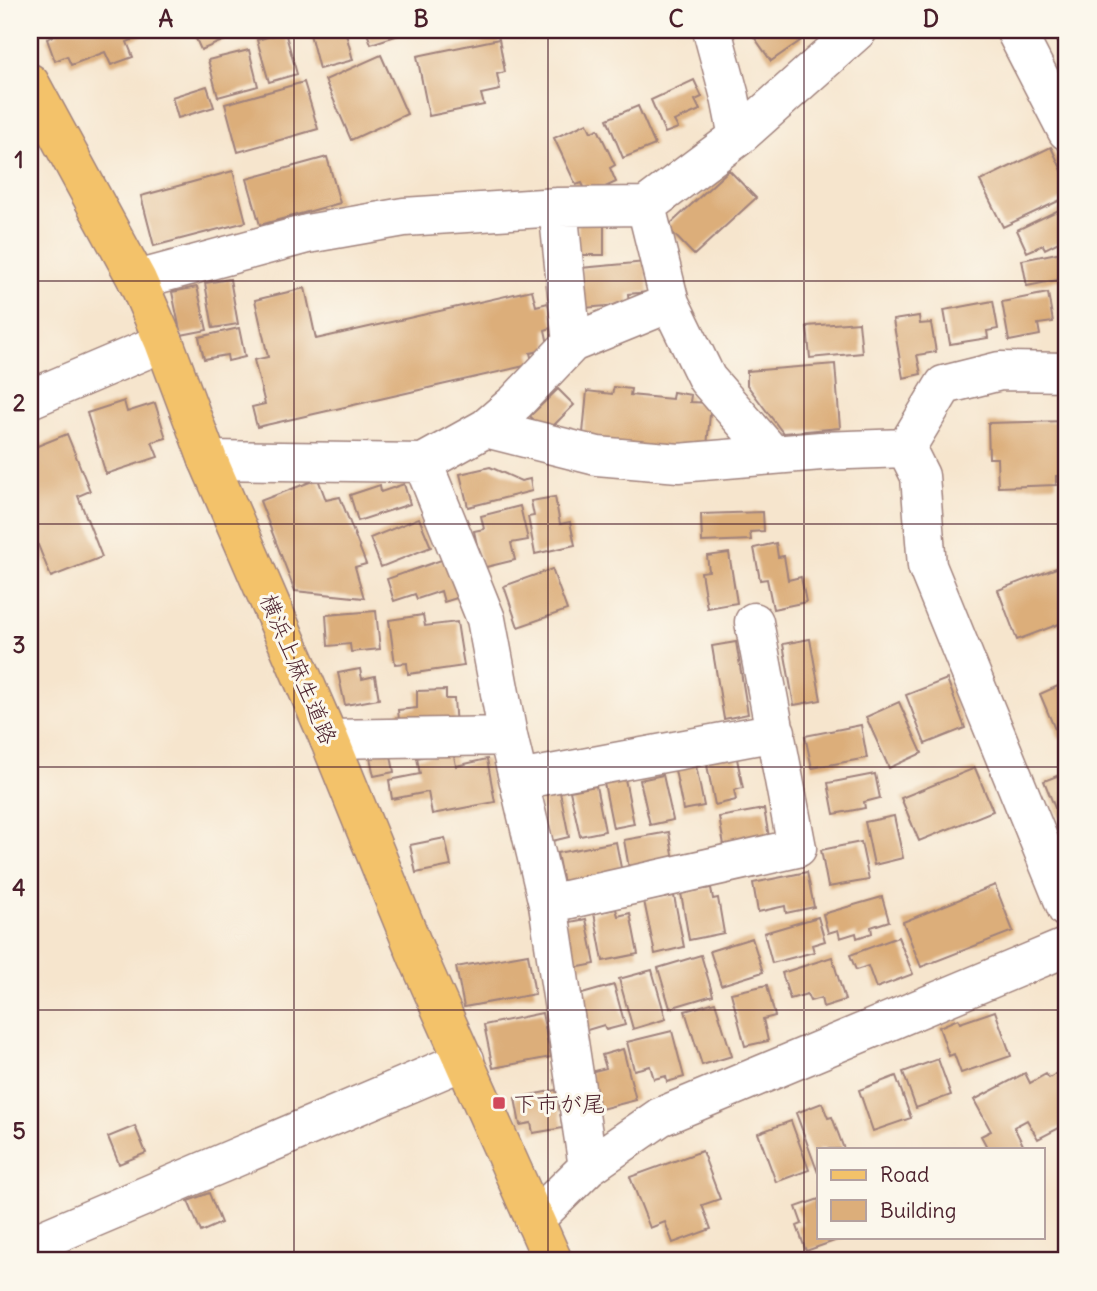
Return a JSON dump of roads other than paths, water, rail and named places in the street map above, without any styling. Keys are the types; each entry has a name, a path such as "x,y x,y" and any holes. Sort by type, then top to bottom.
{"main road":[{"name":"横浜上麻生道路","path":"30,83 137,280 164,342 208,460 329,739 418,958 553,1261"}],"street":[{"path":"712,30 738,137"},
{"path":"137,280 307,234 392,219 558,207 646,206 738,137 858,30"},
{"path":"1015,30 1067,131"},
{"path":"646,206 670,303 707,379 773,455"},
{"path":"558,207 572,343"},
{"path":"208,460 424,463 486,428 516,402 572,343 670,303"},
{"path":"30,399 164,342"},
{"path":"906,448 944,386 1000,371 1067,372"},
{"path":"486,428 597,456 679,463 906,448"},
{"path":"906,448 920,476 927,566 1067,909"},
{"path":"424,463 486,619 508,736 548,904 588,1167"},
{"path":"548,904 797,848 754,622"},
{"path":"519,780 776,732"},
{"path":"329,739 508,736"},
{"path":"534,1220 588,1167 660,1117 1067,947"},
{"path":"30,1245 465,1060"}],"place":[{"name":"下市が尾","path":"499,1103"}]}
